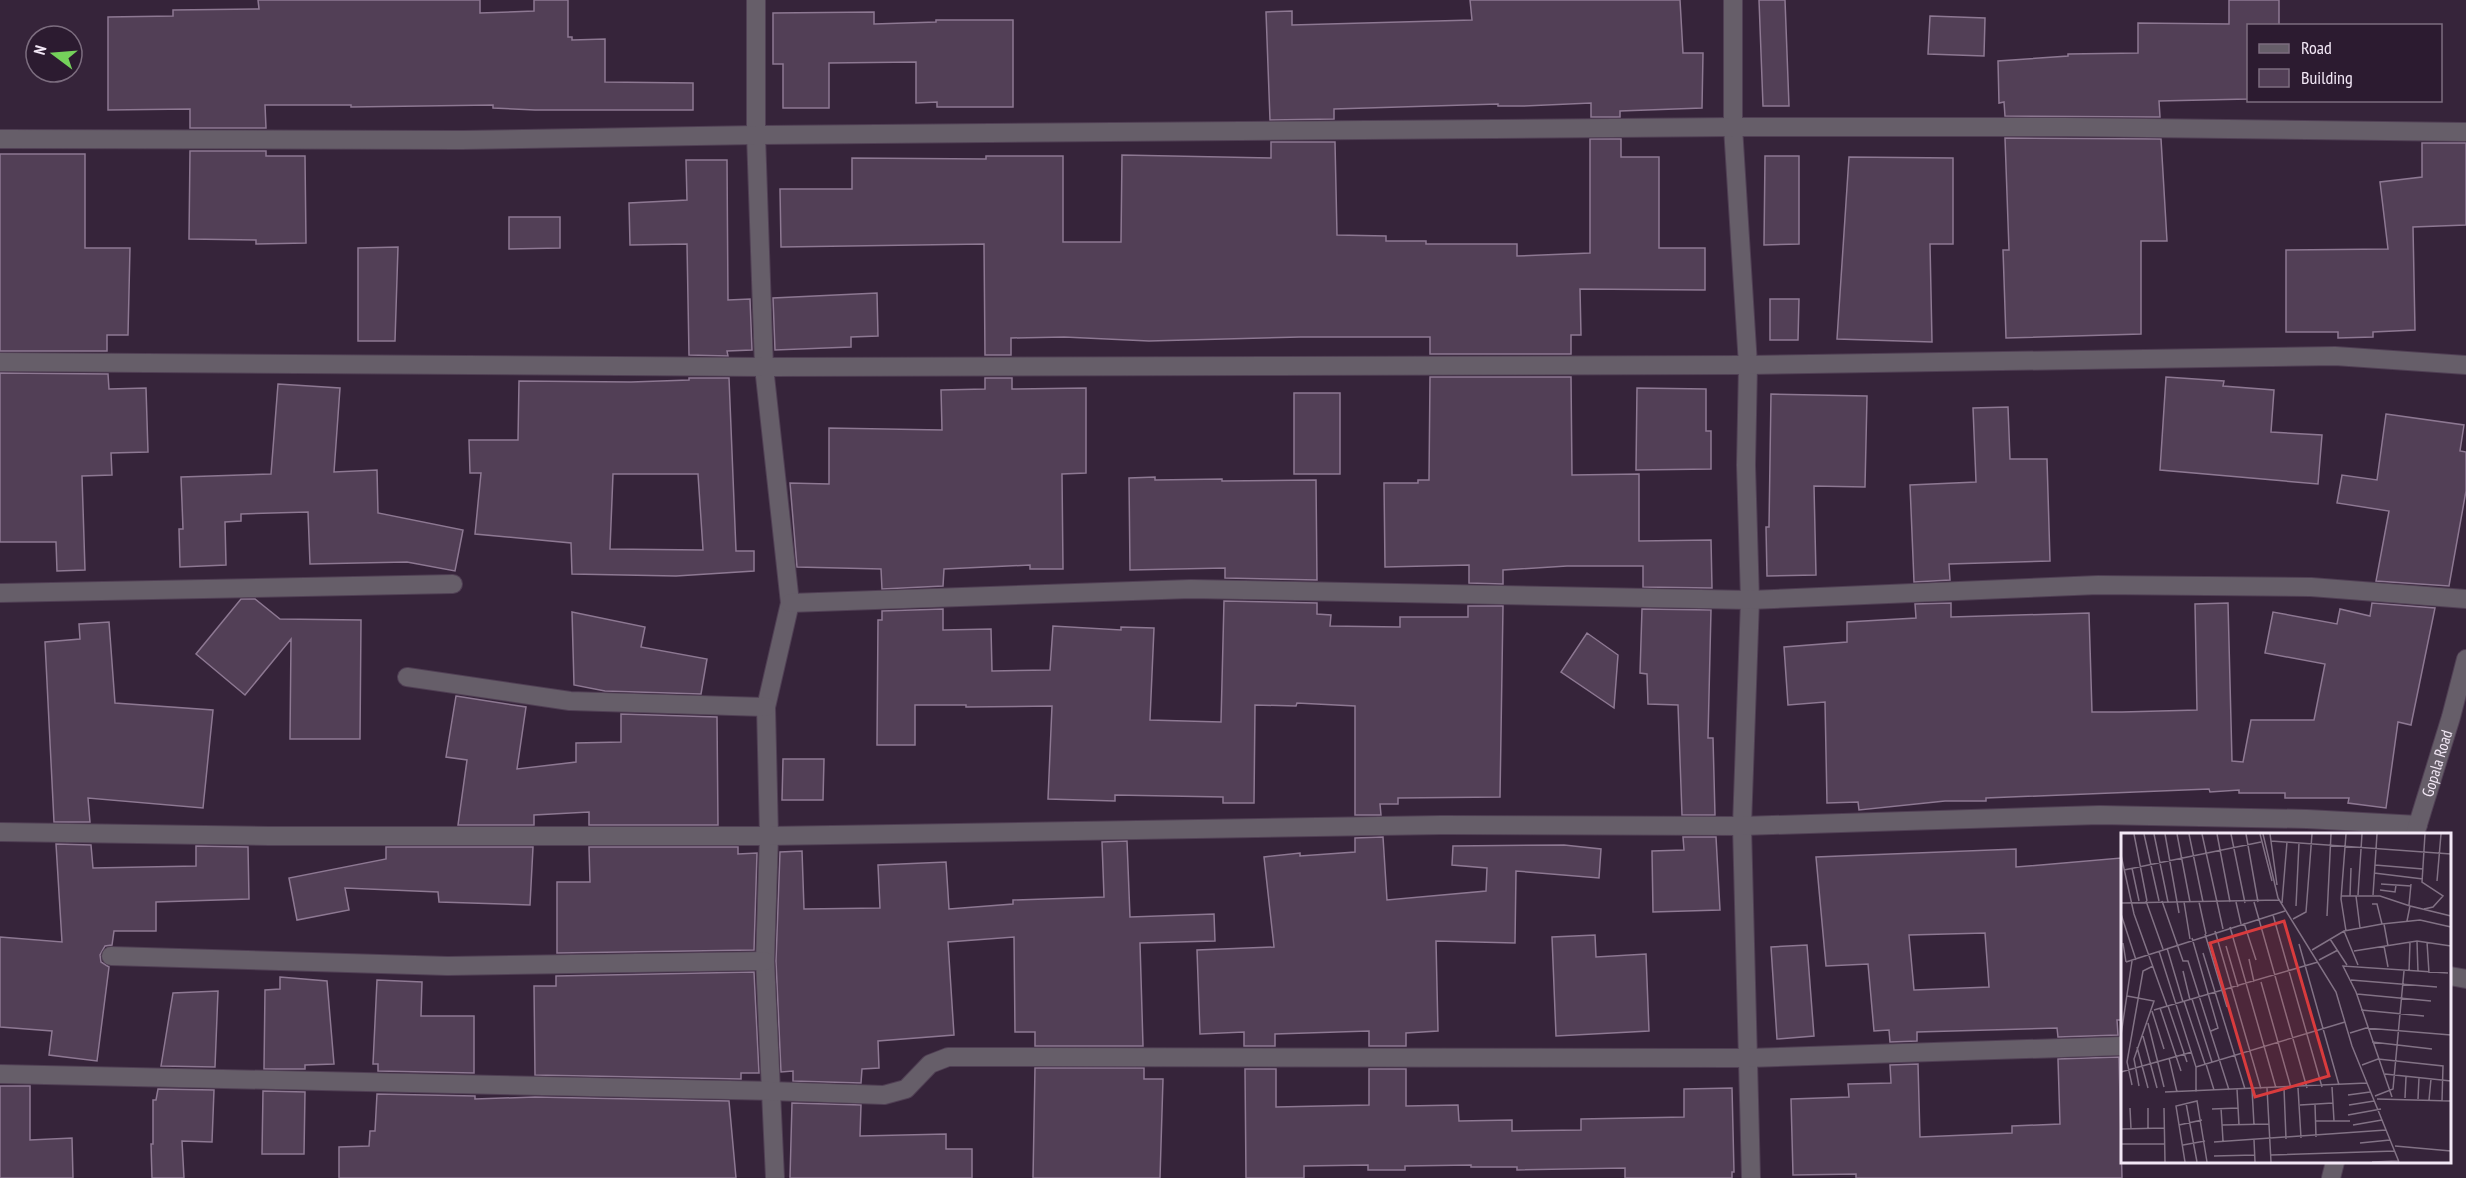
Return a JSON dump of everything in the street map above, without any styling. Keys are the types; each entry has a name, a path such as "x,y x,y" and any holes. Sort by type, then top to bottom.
{"street":[{"path":"756,0 756,135 764,367 790,603 766,707 769,836 765,961 775,1178"},
{"path":"1733,0 1733,127 1748,365 1746,465 1750,600 1742,826 1751,1178"},
{"path":"0,139 462,140 756,135 1733,127 2066,127 2466,132"},
{"path":"0,362 764,367 1748,365 2335,356 2466,365"},
{"path":"0,593 453,584"},
{"path":"790,603 1191,590 1750,600 2098,585 2311,587 2466,599"},
{"name":"Gopala Road","path":"2416,830 2459,718 2466,659"},
{"path":"407,677 570,701 766,707"},
{"path":"0,832 269,836 769,836 1441,825 1742,826 2100,815 2307,819 2416,830"},
{"path":"111,956 448,966 765,961"},
{"path":"2451,976 2466,979"},
{"path":"0,1074 884,1095 906,1089 930,1064 948,1057 1748,1058 2121,1046"},
{"path":"2331,1178 2335,1163"}],"building":[{"path":"258,0 480,0 480,13 534,11 534,0 568,0 568,37 572,37 572,40 605,39 605,82 693,83 693,110 535,110 493,108 493,105 351,107 351,105 265,105 266,128 190,128 190,109 108,110 108,17 173,16 173,10 259,9"},
{"path":"1470,0 1680,0 1683,53 1703,53 1702,108 1620,111 1620,117 1591,117 1591,103 1524,106 1498,106 1498,104 1334,109 1334,119 1270,120 1266,12 1292,11 1292,25 1472,20"},
{"path":"1759,0 1785,0 1789,106 1763,106"},
{"path":"2229,0 2279,0 2279,24 2247,24 2247,99 2159,101 2160,117 2005,116 2004,102 1999,103 1998,61 2068,56 2068,54 2138,53 2138,23 2229,24"},
{"path":"874,12 874,24 936,22 936,20 1013,20 1013,107 937,107 937,102 916,103 916,62 829,63 829,108 783,108 783,64 773,64 773,13"},
{"path":"1930,16 1985,18 1984,56 1928,54"},
{"path":"2005,138 2161,139 2167,241 2141,241 2141,334 2006,338 2003,250 2009,250"},
{"path":"1590,139 1621,139 1621,157 1659,157 1659,248 1705,248 1705,290 1580,289 1581,335 1571,335 1571,354 1430,354 1430,337 1300,337 1149,341 1064,337 1011,338 1011,355 985,355 984,244 781,247 780,189 852,189 852,158 986,159 986,156 1063,156 1063,242 1121,242 1122,155 1271,158 1271,142 1335,142 1337,235 1386,236 1386,241 1426,241 1426,244 1517,244 1517,256 1590,253"},
{"path":"2422,143 2466,143 2466,225 2413,227 2415,330 2373,332 2373,337 2338,338 2338,332 2286,332 2286,250 2388,249 2380,182 2422,177"},
{"path":"190,151 266,151 266,156 305,156 306,243 256,244 256,240 189,239"},
{"path":"0,154 85,154 85,248 130,248 128,335 107,335 107,351 0,351"},
{"path":"1765,156 1799,156 1799,244 1764,245"},
{"path":"1849,157 1953,158 1953,244 1930,244 1932,342 1837,339"},
{"path":"686,160 727,160 728,300 750,299 752,350 727,351 728,356 689,355 687,244 630,245 629,203 687,200"},
{"path":"509,217 560,217 560,248 509,249"},
{"path":"398,247 395,341 358,341 358,248"},
{"path":"877,293 878,336 851,337 851,347 775,350 773,298"},
{"path":"1770,299 1799,299 1798,340 1770,340"},
{"path":"0,373 108,374 109,389 146,388 148,452 111,453 112,475 82,476 85,570 57,571 56,542 0,542"},
{"path":"1430,377 1571,377 1572,475 1639,474 1639,541 1711,540 1712,588 1643,587 1643,566 1567,566 1503,570 1503,584 1469,583 1469,565 1385,567 1384,483 1418,483 1418,480 1429,480"},
{"path":"2166,377 2224,381 2223,386 2274,390 2271,432 2322,435 2318,484 2160,470"},
{"path":"689,378 729,378 736,551 754,551 754,571 676,576 572,574 571,543 475,534 481,473 470,473 469,440 518,440 519,381 689,380","holes":["613,474 698,474 703,550 610,549"]},
{"path":"985,378 1012,378 1012,389 1086,388 1086,473 1062,474 1063,569 1030,569 1030,565 944,569 943,586 882,589 881,569 797,567 790,483 829,484 829,428 942,430 941,390 985,389"},
{"path":"278,384 340,388 334,472 377,470 378,513 463,530 455,571 407,562 310,564 308,512 241,514 241,521 225,522 226,565 180,567 179,529 183,529 181,477 271,474"},
{"path":"1637,388 1706,389 1706,431 1711,431 1711,469 1636,470"},
{"path":"1294,393 1340,393 1340,474 1294,474"},
{"path":"1771,394 1867,396 1865,487 1814,486 1816,575 1767,576 1766,527 1769,527"},
{"path":"2008,407 2010,459 2047,459 2050,561 1949,564 1950,580 1914,582 1910,485 1976,482 1973,408"},
{"path":"2386,414 2464,425 2460,451 2466,452 2466,491 2449,586 2376,581 2389,511 2337,503 2342,475 2377,480"},
{"path":"1155,477 1155,480 1316,480 1317,580 1225,578 1225,568 1130,570 1129,478"},
{"path":"241,599 255,599 280,619 361,620 360,739 290,739 291,639 245,695 196,654"},
{"path":"1224,601 1317,603 1317,614 1331,615 1330,626 1400,627 1400,617 1468,617 1468,606 1503,606 1500,797 1398,798 1398,804 1380,804 1381,815 1355,815 1355,706 1297,703 1296,706 1255,705 1254,803 1223,803 1223,797 1115,795 1115,801 1048,799 1052,706 915,705 915,745 877,745 878,620 882,620 882,611 943,609 943,630 991,629 992,671 1050,670 1053,626 1121,630 1121,627 1154,628 1150,720 1221,722"},
{"path":"1951,603 1951,617 2089,613 2092,712 2122,712 2197,710 2195,604 2228,603 2232,761 2243,762 2251,720 2314,720 2325,664 2265,653 2273,612 2337,624 2340,609 2370,616 2372,603 2435,608 2411,725 2398,722 2386,808 2348,803 2349,798 2285,798 2285,793 2239,793 2239,790 2210,792 2209,789 1986,798 1986,801 1945,801 1859,810 1858,802 1827,803 1825,702 1788,705 1784,647 1847,642 1847,622 1916,618 1915,604"},
{"path":"1642,609 1711,610 1708,738 1713,738 1715,815 1682,815 1678,705 1648,704 1647,674 1640,673"},
{"path":"572,612 645,627 641,647 707,659 701,694 605,691 574,685"},
{"path":"109,622 115,703 213,710 203,808 88,798 90,822 54,822 45,642 80,639 79,624"},
{"path":"1587,633 1618,655 1614,708 1561,672"},
{"path":"456,696 526,707 517,769 576,762 576,743 621,742 621,714 717,717 718,825 589,825 589,812 534,815 534,825 458,825 467,760 446,757"},
{"path":"783,759 824,759 823,800 782,800"},
{"path":"1383,837 1387,900 1486,891 1487,868 1452,865 1453,846 1564,845 1601,849 1599,878 1516,871 1515,943 1436,941 1438,1031 1406,1033 1406,1046 1369,1046 1369,1031 1275,1034 1275,1046 1244,1046 1244,1032 1200,1034 1197,950 1274,947 1264,857 1300,853 1300,856 1355,852 1355,838"},
{"path":"1683,837 1716,837 1720,910 1653,912 1652,851 1684,850"},
{"path":"1127,841 1130,917 1214,914 1215,941 1140,943 1143,1046 1035,1046 1035,1032 1015,1032 1014,937 948,942 954,1035 878,1041 879,1068 862,1069 861,1083 793,1081 793,1071 781,1072 776,961 780,852 802,851 804,909 880,908 878,865 946,862 949,909 1013,904 1013,900 1104,897 1102,842"},
{"path":"56,844 91,845 93,868 196,866 196,846 248,847 249,899 156,902 156,931 114,931 112,945 105,946 100,955 101,962 109,967 97,1061 49,1055 52,1031 0,1027 0,937 62,942"},
{"path":"386,847 533,847 530,905 439,902 438,892 345,888 349,910 297,920 289,878 386,859"},
{"path":"589,847 738,847 738,854 757,853 754,950 557,953 557,882 590,882"},
{"path":"2016,849 2016,867 2121,858 2121,1020 2117,1020 2118,1035 2058,1037 2057,1028 1917,1032 1917,1041 1890,1042 1889,1030 1874,1031 1868,964 1826,966 1816,857","holes":["1985,933 1989,987 1914,990 1909,935"]},
{"path":"1595,935 1596,957 1646,954 1649,1031 1556,1036 1552,937"},
{"path":"1807,945 1814,1036 1777,1039 1771,947"},
{"path":"754,972 759,1073 741,1073 741,1079 535,1075 534,986 556,986 556,976"},
{"path":"280,977 327,981 334,1064 305,1065 305,1069 264,1069 265,990 280,989"},
{"path":"377,980 422,982 421,1016 474,1016 474,1073 378,1071 378,1064 373,1064"},
{"path":"218,991 215,1067 161,1066 173,993"},
{"path":"2119,1057 2122,1178 1856,1178 1856,1174 1793,1175 1791,1099 1849,1097 1848,1084 1891,1083 1890,1065 1918,1064 1920,1137 2012,1133 2012,1126 2060,1124 2058,1059"},
{"path":"1035,1068 1144,1068 1144,1079 1163,1079 1160,1178 1033,1178"},
{"path":"1245,1069 1276,1069 1276,1107 1369,1105 1369,1069 1406,1069 1406,1106 1458,1105 1459,1121 1512,1120 1512,1131 1581,1130 1581,1119 1684,1117 1684,1089 1732,1088 1734,1172 1732,1172 1732,1178 1625,1178 1625,1168 1517,1170 1517,1167 1471,1167 1471,1165 1405,1166 1405,1170 1368,1170 1368,1165 1304,1166 1304,1178 1246,1178"},
{"path":"0,1086 30,1086 30,1140 72,1138 73,1178 0,1178"},
{"path":"158,1089 214,1090 212,1142 182,1141 184,1178 152,1178 153,1100 156,1100"},
{"path":"263,1091 305,1092 304,1154 262,1154"},
{"path":"377,1094 475,1096 475,1099 535,1097 729,1101 736,1178 339,1178 339,1147 369,1146 370,1131 375,1131"},
{"path":"792,1103 861,1105 860,1136 946,1134 946,1149 972,1149 972,1178 790,1178"}]}
